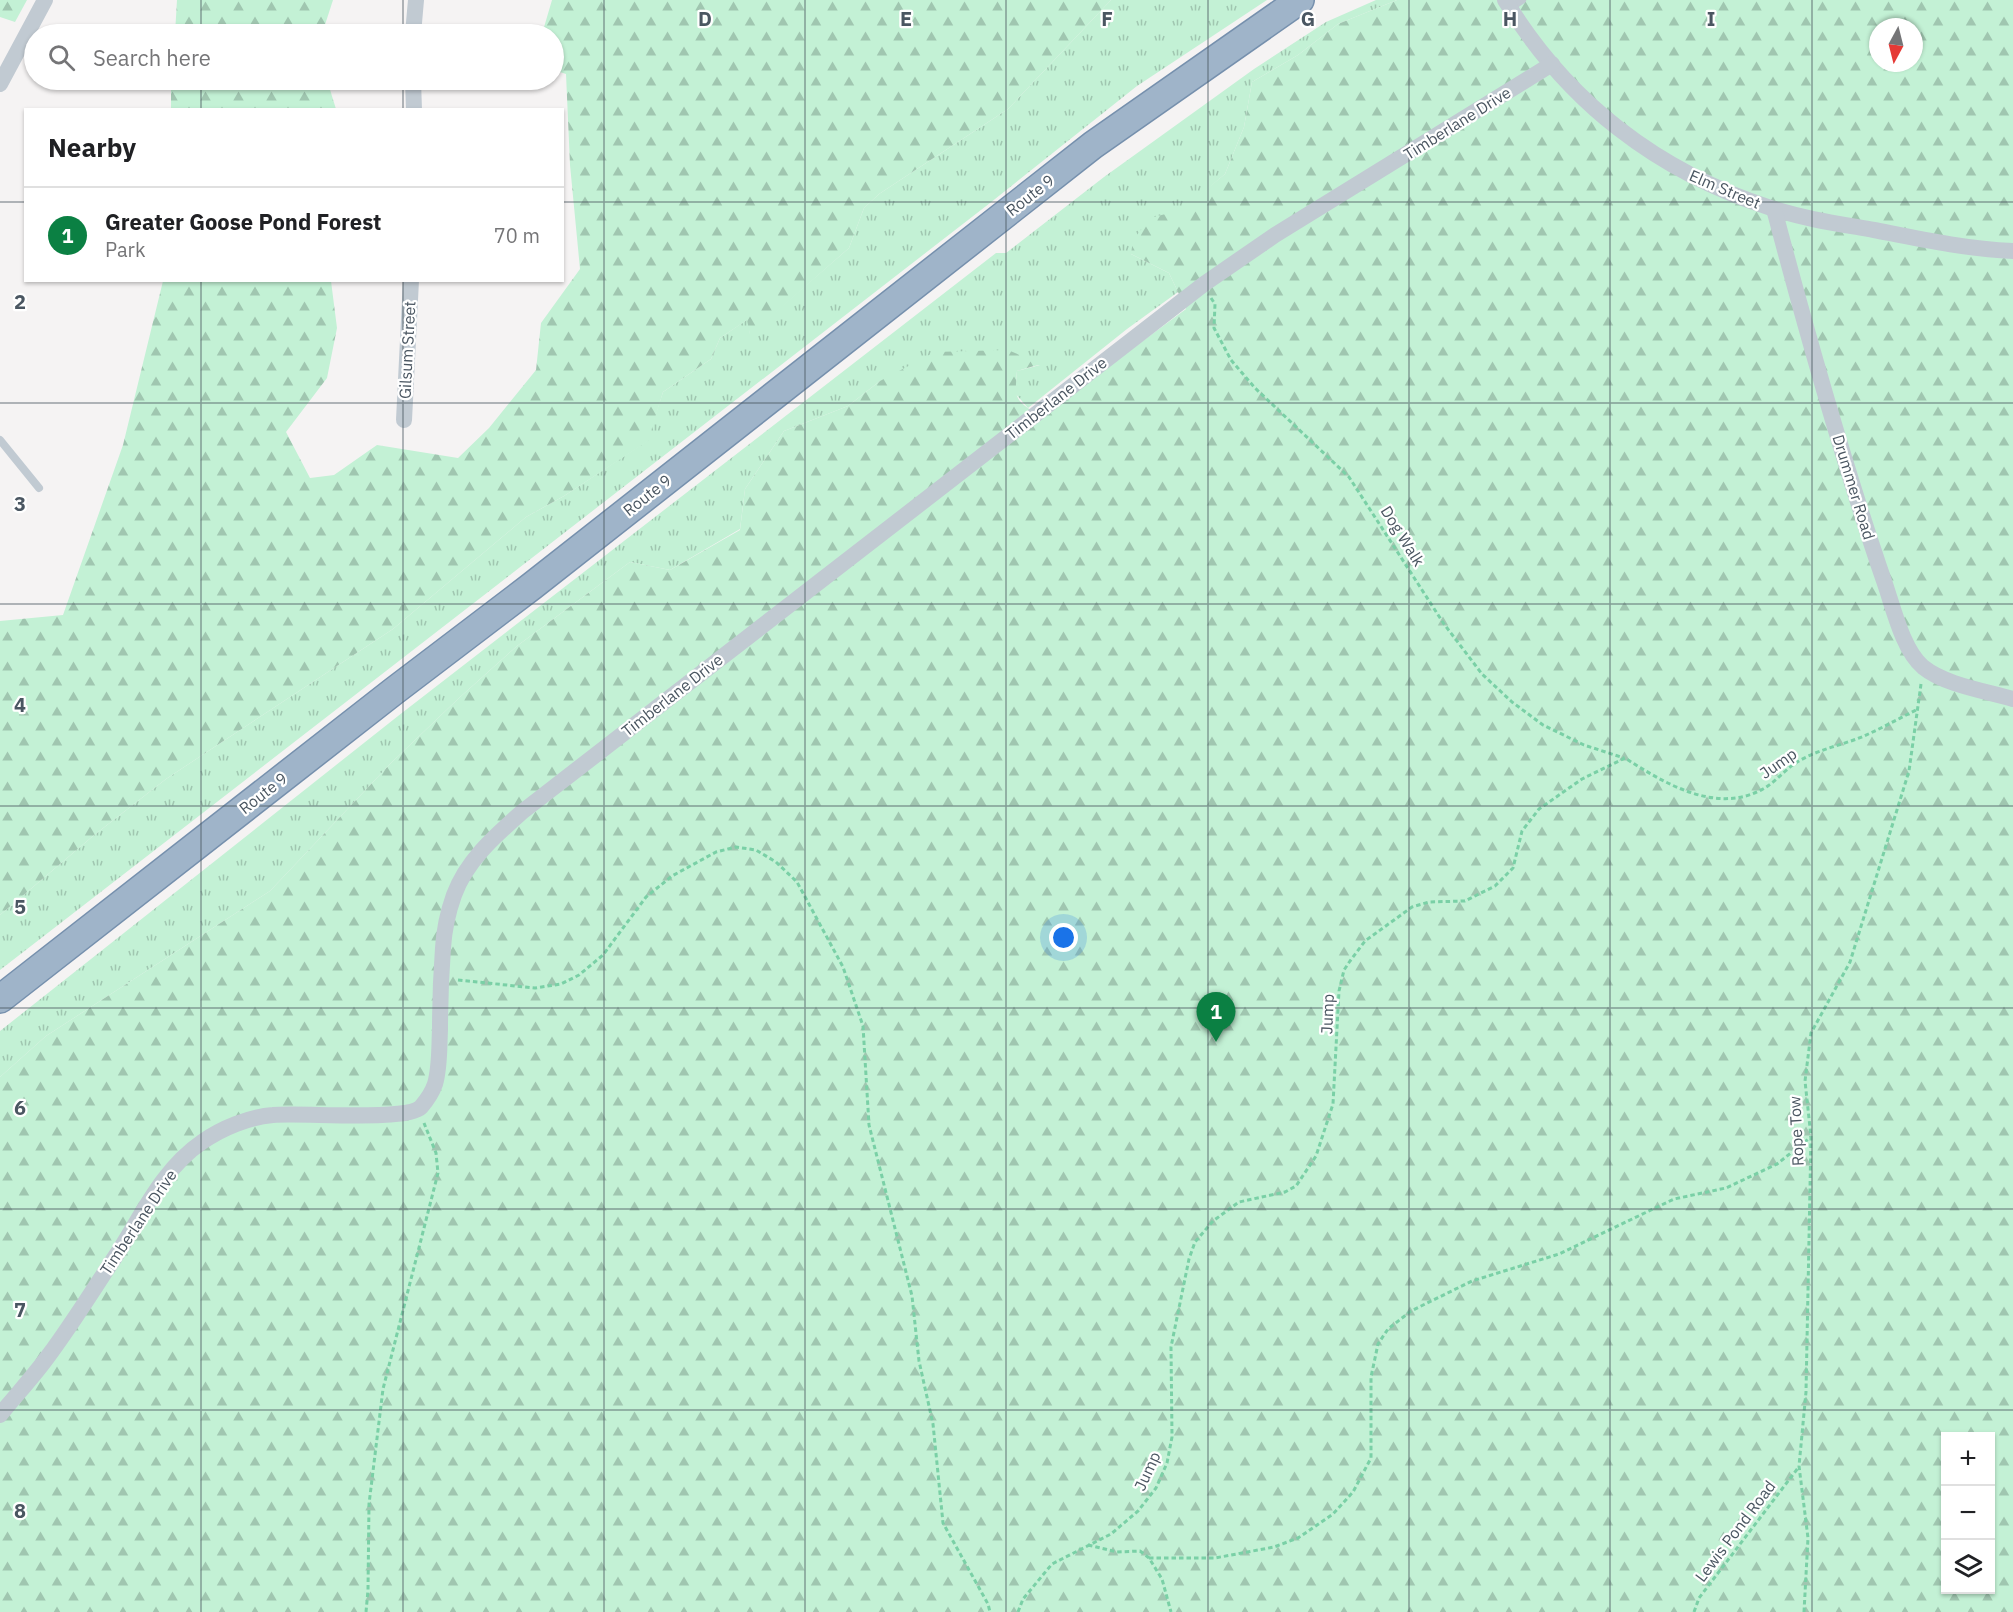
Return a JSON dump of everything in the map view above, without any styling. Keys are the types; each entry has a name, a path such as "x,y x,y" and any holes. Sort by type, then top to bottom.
{"highway":[{"name":"Route 9","path":"0,999 1093,145 1300,0"}],"street":[{"path":"32,24 45,0"},
{"path":"414,24 416,0"},
{"name":"Elm Street","path":"1512,3 1527,33 1552,64 1609,121 1640,146 1698,178 1738,197 1774,209 1916,238 2013,252"},
{"path":"0,84 24,39"},
{"name":"Timberlane Drive","path":"0,1415 49,1356 158,1188 176,1165 201,1142 230,1127 271,1115 296,1113 398,1115 418,1110 429,1097 435,1084 439,1059 441,978 447,919 455,894 464,874 492,839 522,812 1204,284 1275,236 1552,64"},
{"path":"413,90 414,108"},
{"name":"Drummer Road","path":"1774,209 1821,379 1869,536 1905,640 1924,668 1946,680 2013,699"},
{"name":"Gilsum Street","path":"404,420 411,282"}],"lane":[{"path":"0,440 39,488"}],"path":[{"name":"Dog Walk","path":"1204,284 1215,304 1214,328 1231,360 1255,388 1349,477 1444,624 1482,674 1512,702 1544,725 1584,745 1625,758"},
{"name":"Rope Tow","path":"1804,1612 1808,1538 1799,1466 1806,1392 1811,1137 1805,1081 1811,1033 1850,962 1909,771 1924,668"},
{"name":"Jump","path":"1018,1612 1023,1599 1052,1564 1111,1534 1138,1511 1156,1488 1167,1463 1172,1437 1171,1347 1189,1259 1195,1242 1213,1221 1239,1202 1285,1192 1296,1186 1316,1156 1333,1104 1340,991 1344,970 1365,941 1412,907 1429,902 1465,901 1495,886 1513,868 1522,831 1539,809 1582,779 1625,758 1667,784 1698,795 1725,798 1741,796 1763,789 1800,760 1864,736 1918,709"},
{"path":"441,978 535,988 561,984 579,975 603,955 646,897 672,876 716,852 736,847 756,850 776,862 796,882 843,966 863,1026 869,1125 912,1296 919,1361 933,1424 943,1523 988,1604 990,1612"},
{"path":"366,1612 369,1504 383,1389 438,1173 436,1152 418,1110"},
{"path":"1149,1557 1215,1558 1274,1547 1298,1538 1333,1514 1353,1492 1371,1458 1371,1377 1378,1344 1388,1329 1411,1311 1472,1281 1558,1254 1674,1199 1726,1188 1777,1164 1811,1137"},
{"name":"Lewis Pond Road","path":"1694,1612 1699,1598 1799,1466"},
{"path":"1086,1545 1117,1552 1140,1551 1149,1557 1162,1579 1171,1612"}],"green space":[{"path":"0,0 27,0 15,22 0,17"},
{"path":"177,0 333,0 325,24 176,24"},
{"path":"552,0 1111,0 1008,109 879,194 864,208 849,248 750,335 747,320 720,338 711,359 663,392 648,441 564,496 526,517 393,629 166,779 93,836 0,915 0,621 63,615 123,445 163,282 331,282 337,328 327,378 286,432 310,478 334,475 377,445 458,458 489,428 536,370 541,323 580,269 570,165 566,74 564,73 564,24 545,24"},
{"path":"1111,0 1267,0 1137,86 990,203 0,970 0,915 93,836 166,779 393,629 526,517 564,496 647,441 663,392 711,359 720,338 748,319 750,334 849,248 864,208 879,194 1008,109"},
{"path":"1376,0 1397,0 1338,24 1298,55 1252,82 1244,127 1225,174 1131,254 1169,273 1178,292 1127,329 1028,408 1015,393 1017,371 1040,365 880,381 848,406 784,431 745,489 740,529 670,570 630,562 517,646 459,698 391,763 270,891 46,1036 0,1077 0,1031 398,716 996,253 1006,253 1104,177 1254,69 1326,22"},
{"path":"1397,0 2013,0 2013,1612 0,1612 0,1077 46,1036 270,891 391,763 459,698 517,646 630,562 670,570 740,530 745,489 784,431 848,406 880,381 935,352 1008,350 1041,364 1017,371 1016,389 1021,403 1040,417 1186,309 1169,273 1131,254 1133,240 1150,218 1181,210 1225,174 1244,127 1252,82 1298,55 1338,24"},
{"path":"171,90 330,90 336,108 171,108"}],"place":[{"name":"Greater Goose Pond Forest","path":"1216,1042"}]}
